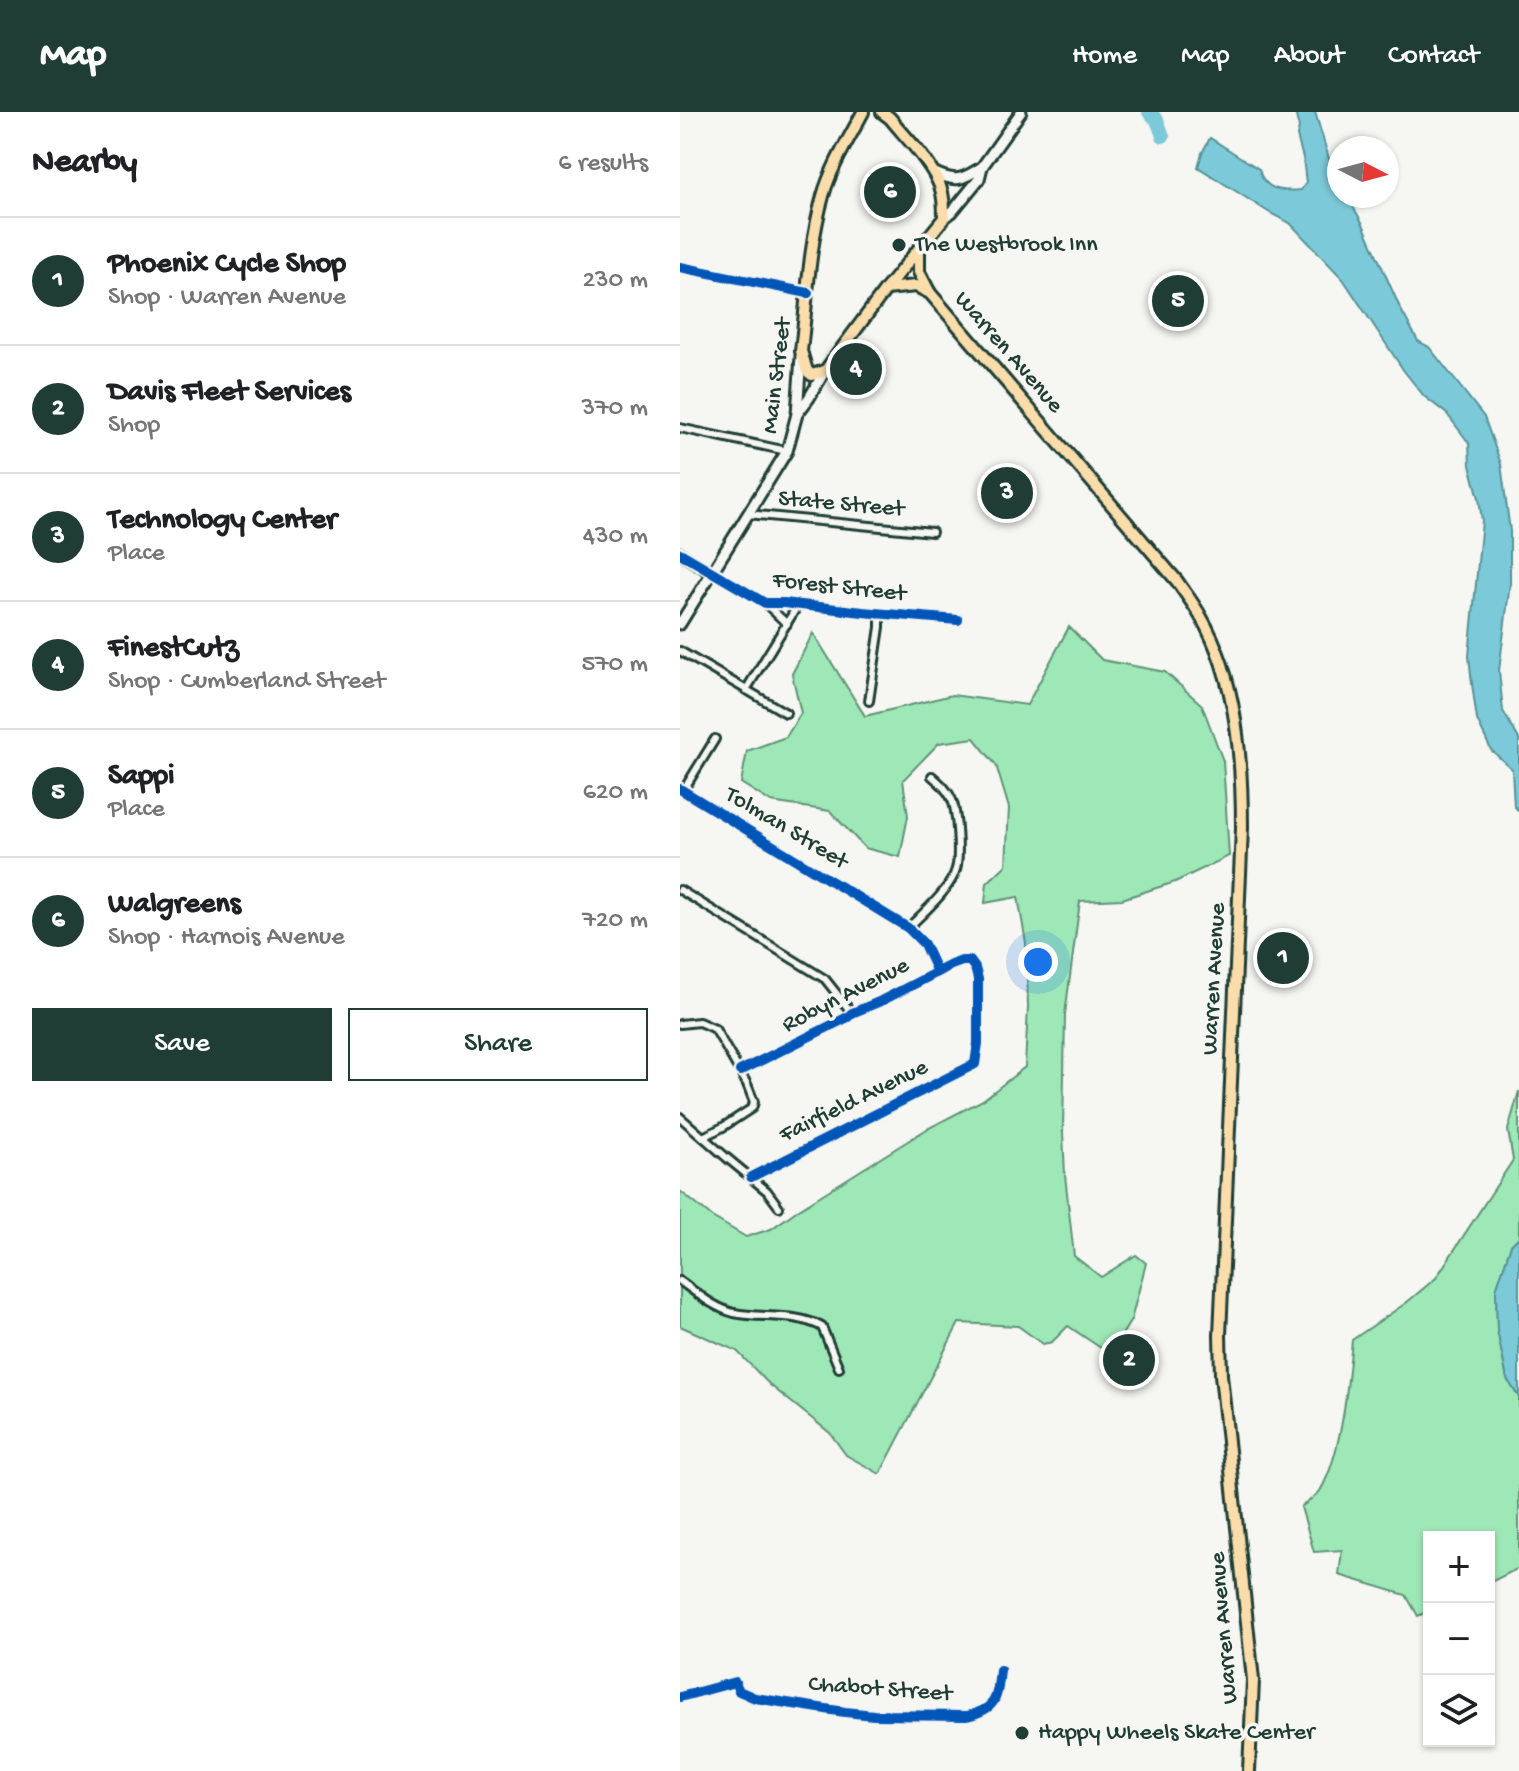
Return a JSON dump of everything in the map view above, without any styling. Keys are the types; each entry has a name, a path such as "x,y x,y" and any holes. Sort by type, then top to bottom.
{"main road":[{"name":"Main Street","path":"680,624 787,451 797,414 801,351 817,222 835,165 863,112"},
{"path":"797,414 886,289 979,179 982,167 1021,112"},
{"path":"887,114 933,172 943,197 944,218"},
{"path":"933,172 959,180 982,167"},
{"name":"Warren Avenue","path":"919,249 919,272 930,293 1177,581 1211,636 1231,700 1239,747 1242,828 1220,1335 1222,1387 1253,1680 1249,1771"},
{"name":"Warren Avenue","path":"886,289 916,286 930,293"},
{"path":"801,351 807,371 812,375 825,371"},
{"name":"Forest Street","path":"680,553 712,573"}],"street":[{"path":"680,267 808,293"},
{"path":"680,428 787,451"},
{"name":"State Street","path":"747,514 932,532"},
{"name":"Forest Street","path":"712,573 765,603 958,620"},
{"path":"765,603 787,624"},
{"path":"746,690 798,605"},
{"path":"869,701 880,613"},
{"path":"680,651 786,713"},
{"path":"682,790 715,739"},
{"path":"932,776 953,801 958,842 956,870 942,893 908,928 924,944 937,972"},
{"name":"Tolman Street","path":"682,790 908,928"},
{"path":"680,890 825,979 852,1013"},
{"name":"Robyn Avenue","path":"740,1071 962,961 970,961 978,979 975,1064"},
{"path":"680,1024 699,1022 715,1029 754,1102 752,1108 703,1137"},
{"name":"Fairfield Avenue","path":"751,1177 975,1064"},
{"path":"680,1117 767,1191 779,1207"},
{"path":"680,1281 731,1312 796,1318 822,1327 839,1368"},
{"name":"Chabot Street","path":"680,1697 735,1682 739,1691 755,1698 845,1712 967,1716 981,1713 990,1706 996,1697 1000,1670"}],"green space":[{"path":"1069,627 1102,660 1165,672 1202,705 1223,761 1229,856 1175,882 1122,899 1080,901 1065,1014 1063,1132 1074,1256 1101,1277 1136,1255 1146,1263 1131,1320 1110,1354 1068,1326 1052,1342 1043,1344 1018,1326 959,1323 880,1474 846,1455 830,1433 770,1385 737,1351 680,1326 680,1191 712,1217 746,1237 771,1229 927,1129 983,1100 1025,1067 1028,1007 1026,943 1018,897 985,903 987,883 1006,865 1009,808 996,765 974,738 939,743 903,780 908,816 900,857 865,848 830,811 771,802 741,783 747,751 786,737 801,713 792,674 813,633 865,716 952,695 1027,705"},
{"path":"1519,1091 1519,1237 1511,1245 1496,1290 1497,1330 1507,1379 1519,1397 1519,1568 1495,1580 1495,1531 1423,1531 1423,1614 1418,1616 1406,1595 1339,1575 1342,1550 1314,1552 1301,1507 1320,1491 1334,1458 1343,1418 1352,1340 1436,1278 1513,1160 1508,1130"}],"water":[{"path":"1295,112 1315,112 1327,152 1327,208 1354,208 1418,341 1429,347 1484,417 1501,464 1510,531 1510,583 1499,671 1503,711 1519,739 1519,811 1514,806 1512,769 1491,750 1477,720 1472,684 1469,656 1482,521 1470,465 1469,443 1447,414 1424,396 1404,371 1343,279 1290,223 1198,167 1210,138 1259,169 1261,176 1274,188 1301,190 1306,183 1297,136 1299,128"},
{"path":"1519,1237 1519,1397 1507,1379 1497,1330 1496,1290 1511,1245"}],"waterway":[{"path":"1149,112 1157,120 1163,136"}],"cycle path":[{"path":"680,267 808,293"},
{"path":"680,553 765,603 958,620"},
{"path":"680,789 908,928 924,944 937,972"},
{"path":"740,1071 951,965 970,961 975,968 978,979 975,1064 751,1177"},
{"path":"680,1697 735,1682 739,1691 755,1698 845,1712 967,1716 984,1710 994,1701 1000,1670"}],"place":[{"name":"Walgreens","path":"890,192"},
{"name":"The Westbrook Inn","path":"899,245"},
{"name":"Sappi","path":"1178,301"},
{"name":"FinestCutz","path":"856,369"},
{"name":"Technology Center","path":"1007,493"},
{"name":"Phoenix Cycle Shop","path":"1283,958"},
{"name":"Davis Fleet Services","path":"1129,1360"},
{"name":"Happy Wheels Skate Center","path":"1022,1733"}]}
